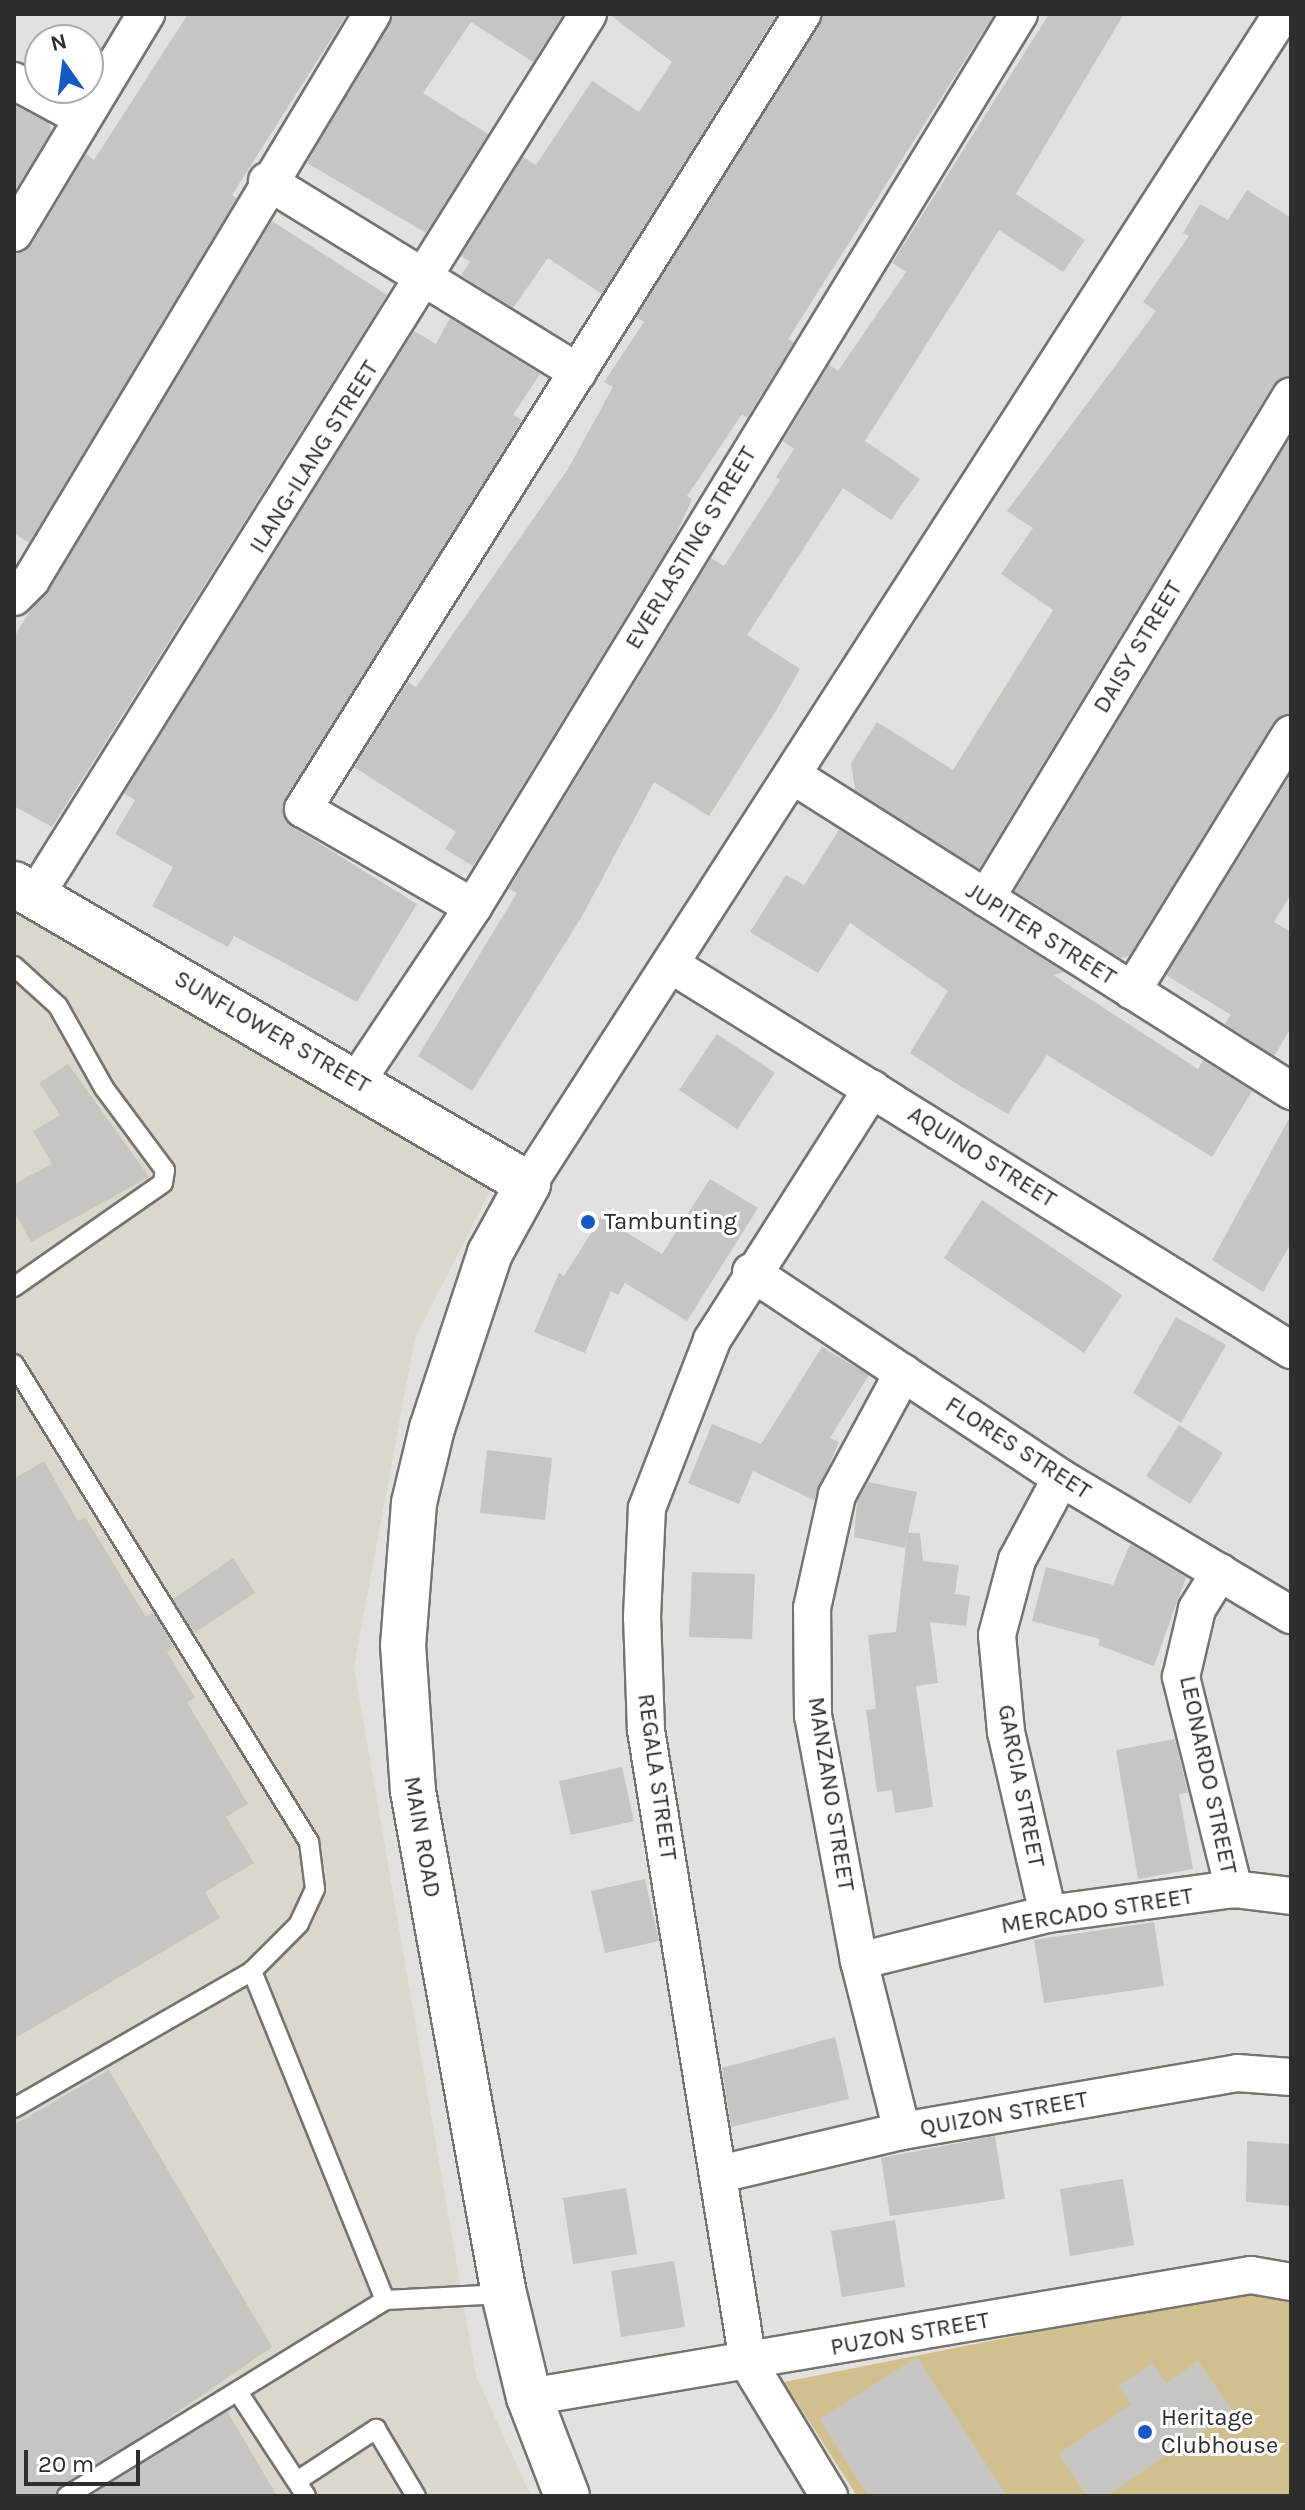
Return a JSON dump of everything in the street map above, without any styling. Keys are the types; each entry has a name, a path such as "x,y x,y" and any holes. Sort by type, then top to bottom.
{"main road":[{"name":"SUNFLOWER STREET","path":"25,890 358,1079 528,1184"},
{"name":"MAIN ROAD","path":"528,1184 490,1253 432,1428 414,1503 404,1617 413,1791 504,2294 529,2397 567,2496"}],"street":[{"path":"14,233 146,14"},
{"path":"14,597 31,580 267,181 372,14"},
{"name":"ILANG-ILANG STREET","path":"25,890 425,280 588,14"},
{"path":"473,907 303,809 802,14"},
{"path":"528,1184 673,966 792,775 1282,14"},
{"name":"EVERLASTING STREET","path":"358,1079 473,907 1014,16"},
{"path":"14,81 83,118"},
{"path":"267,181 578,372"},
{"name":"DAISY STREET","path":"986,898 1291,396"},
{"path":"1132,991 1291,734"},
{"name":"JUPITER STREET","path":"792,775 1291,1091"},
{"name":"AQUINO STREET","path":"673,966 1291,1350"},
{"name":"REGALA STREET","path":"829,2496 748,2362 646,1730 642,1617 647,1508 712,1340 751,1272 872,1089"},
{"name":"FLORES STREET","path":"751,1272 1061,1478 1291,1615"},
{"name":"MANZANO STREET","path":"902,2131 859,1961 813,1716 812,1608 837,1495 903,1373"},
{"name":"GARCIA STREET","path":"1048,1914 1006,1732 997,1635 1017,1560 1061,1478"},
{"name":"LEONARDO STREET","path":"1220,1572 1197,1609 1181,1677 1234,1889"},
{"name":"MERCADO STREET","path":"859,1961 1048,1914 1234,1889 1291,1896"},
{"name":"QUIZON STREET","path":"720,2174 902,2131 1237,2073 1291,2077"},
{"name":"PUZON STREET","path":"529,2397 1251,2275 1291,2282"}],"lane":[{"path":"14,966 58,1006 104,1088 165,1170 163,1183 14,1287"},
{"path":"14,1364 309,1842 315,1889 299,1924 252,1971 14,2108"},
{"path":"252,1971 385,2300"},
{"path":"67,2496 385,2300 504,2294"},
{"path":"238,2392 301,2488 376,2429 416,2496"}],"shaded area":[{"path":"14,900 492,1187 415,1338 354,1667 476,2376 531,2496 14,2496"},
{"path":"1262,2287 1291,2303 1291,2496 857,2496 784,2382"}],"building":[{"path":"188,14 347,14 232,195 237,198 29,543 14,533 14,254 32,244 86,154 94,160"},
{"path":"393,14 563,14 533,62 471,22 423,93 488,134 426,233 307,163"},
{"path":"609,14 777,14 602,294 548,258 513,308 461,275 470,262 461,256 523,157 536,165 592,81 639,112 672,62"},
{"path":"823,14 993,16 788,339 794,342 747,418 742,414 687,496 692,499 676,535 473,866 445,849 456,832 354,767 408,682 416,687 568,469 613,387 604,382 644,322 636,317"},
{"path":"1049,14 1124,14 1016,194 1085,240 1063,272 999,230 865,441 920,479 891,520 843,488 747,635 800,669 777,709 709,816 654,782 581,918 472,1091 418,1056 517,893 509,889 711,558 724,566 780,480 776,477 794,449 783,441 829,365 838,371 906,272 892,263"},
{"path":"14,105 49,123 51,132 14,192"},
{"path":"1247,190 1291,218 1291,375 1273,385 979,869 855,790 851,763 877,722 953,770 1053,610 1001,574 1033,528 1007,511 1156,311 1143,302 1189,236 1183,233 1200,204 1228,220"},
{"path":"272,221 387,295 52,827 14,806 14,637"},
{"path":"450,318 540,374 513,415 522,420 282,808 293,827 417,904 357,1002 234,936 228,947 152,906 173,867 115,834 135,800 124,793 414,331 436,344"},
{"path":"1291,436 1291,713 1273,723 1129,956 1120,958 1015,891"},
{"path":"1291,774 1291,894 1274,922 1291,932 1291,1028 1274,1056 1225,1024 1231,1015 1166,975"},
{"path":"839,830 1064,972 1053,975 1198,1069 1203,1060 1252,1091 1212,1157 1047,1055 1008,1114 960,1086 910,1053 948,991 850,923 818,973 750,932 786,875 804,885"},
{"path":"717,1034 775,1073 737,1129 679,1090"},
{"path":"68,1064 149,1177 31,1242 14,1211 14,1184 52,1164 33,1131 60,1115 39,1083"},
{"path":"1291,1115 1291,1243 1263,1292 1212,1260"},
{"path":"710,1179 758,1208 687,1321 625,1283 618,1295 611,1291 585,1353 534,1332 559,1273 564,1276 601,1217 662,1254"},
{"path":"982,1200 1122,1295 1084,1353 944,1258"},
{"path":"1176,1317 1226,1345 1181,1423 1133,1393"},
{"path":"822,1347 869,1375 830,1438 839,1442 814,1500 753,1471 739,1504 688,1483 712,1424 761,1444"},
{"path":"1179,1425 1223,1453 1190,1504 1146,1476"},
{"path":"487,1450 552,1458 545,1520 480,1513"},
{"path":"44,1461 78,1521 85,1517 146,1617 153,1612 174,1647 167,1652 195,1698 187,1702 248,1804 226,1817 254,1863 205,1892 220,1918 14,2039 14,1479"},
{"path":"868,1482 917,1492 908,1533 920,1533 923,1561 959,1565 955,1594 970,1596 966,1626 930,1622 938,1683 916,1686 933,1807 895,1813 892,1790 877,1792 866,1710 876,1709 868,1635 896,1632 907,1538 905,1548 854,1537 857,1502"},
{"path":"1130,1544 1186,1577 1154,1666 1098,1645 1100,1639 1032,1621 1046,1567 1113,1585"},
{"path":"233,1558 255,1593 194,1633 173,1599"},
{"path":"692,1572 755,1574 752,1639 689,1637"},
{"path":"1175,1739 1188,1793 1179,1794 1193,1869 1138,1879 1116,1750"},
{"path":"622,1767 634,1821 571,1835 559,1781"},
{"path":"645,1879 659,1941 605,1953 591,1891"},
{"path":"1154,1922 1164,1986 1044,2003 1034,1940"},
{"path":"835,2037 849,2099 731,2127 722,2068"},
{"path":"109,2070 272,2347 55,2496 14,2496 14,2125"},
{"path":"995,2136 1005,2199 890,2216 881,2158"},
{"path":"1247,2141 1291,2144 1291,2206 1246,2202"},
{"path":"1123,2179 1134,2245 1070,2256 1060,2189"},
{"path":"626,2188 637,2254 573,2264 563,2198"},
{"path":"895,2220 905,2287 842,2297 831,2231"},
{"path":"674,2261 685,2327 621,2337 611,2271"},
{"path":"917,2357 1007,2496 868,2496 819,2419"},
{"name":"Heritage Clubhouse","path":"1198,2361 1232,2410 1107,2496 1087,2496 1058,2454 1131,2404 1118,2386 1152,2363 1166,2383"},
{"path":"227,2411 277,2496 90,2496"}],"place":[{"name":"Tambunting","path":"588,1222"},
{"name":"Heritage Clubhouse","path":"1145,2432"}]}
